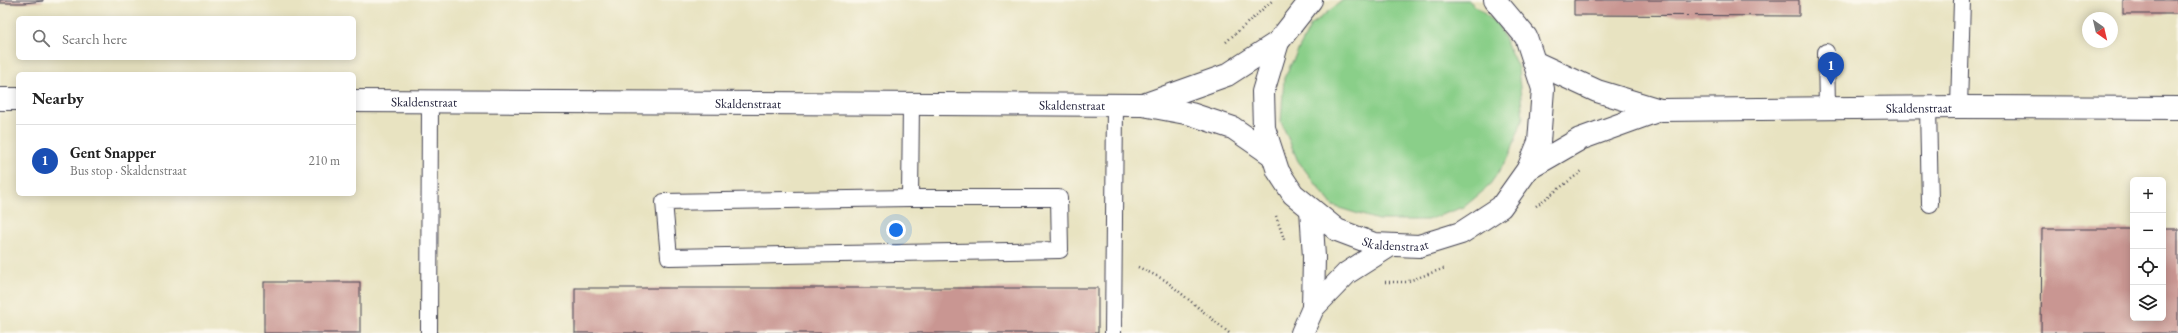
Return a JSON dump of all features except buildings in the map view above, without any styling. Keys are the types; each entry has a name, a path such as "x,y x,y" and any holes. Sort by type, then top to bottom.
{"street":[{"name":"Skaldenstraat","path":"1143,105 1227,75 1278,42 1311,0"},
{"name":"Skaldenstraat","path":"1278,42 1263,92 1264,128 1278,171 1293,194 1337,230 1374,244 1419,246 1462,234 1501,207 1528,169 1539,142 1543,89 1526,37 1495,0"},
{"name":"Skaldenstraat","path":"1534,62 1597,91 1660,110 1959,107 2178,108"},
{"path":"0,99 16,100"},
{"name":"Skaldenstraat","path":"356,101 1143,105 1191,114 1233,128 1272,155"},
{"name":"Skaldenstraat","path":"1528,169 1580,139 1660,110"},
{"path":"1311,209 1314,257 1313,308"},
{"path":"1302,333 1313,308 1347,273 1391,244"}],"lane":[{"path":"1959,107 1962,0"},
{"path":"1826,52 1827,108"},
{"path":"429,333 430,102"},
{"path":"910,198 911,104"},
{"path":"1113,333 1115,105"},
{"path":"1928,108 1930,204"},
{"path":"910,198 1059,198 1060,250 669,257 664,202 910,198"}],"path":[{"path":"1227,75 1225,43 1273,0"},
{"path":"1533,209 1583,170"},
{"path":"1275,212 1285,242 1314,257"},
{"path":"1114,256 1165,280 1229,333"},
{"path":"1347,273 1375,282 1406,282 1448,266"}],"green space":[{"path":"1343,0 1468,0 1498,25 1518,68 1523,118 1509,157 1488,187 1464,207 1427,220 1378,220 1333,206 1298,161 1281,122 1284,78 1311,25"}],"place":[{"name":"Gent Snapper","path":"1831,85"}]}
